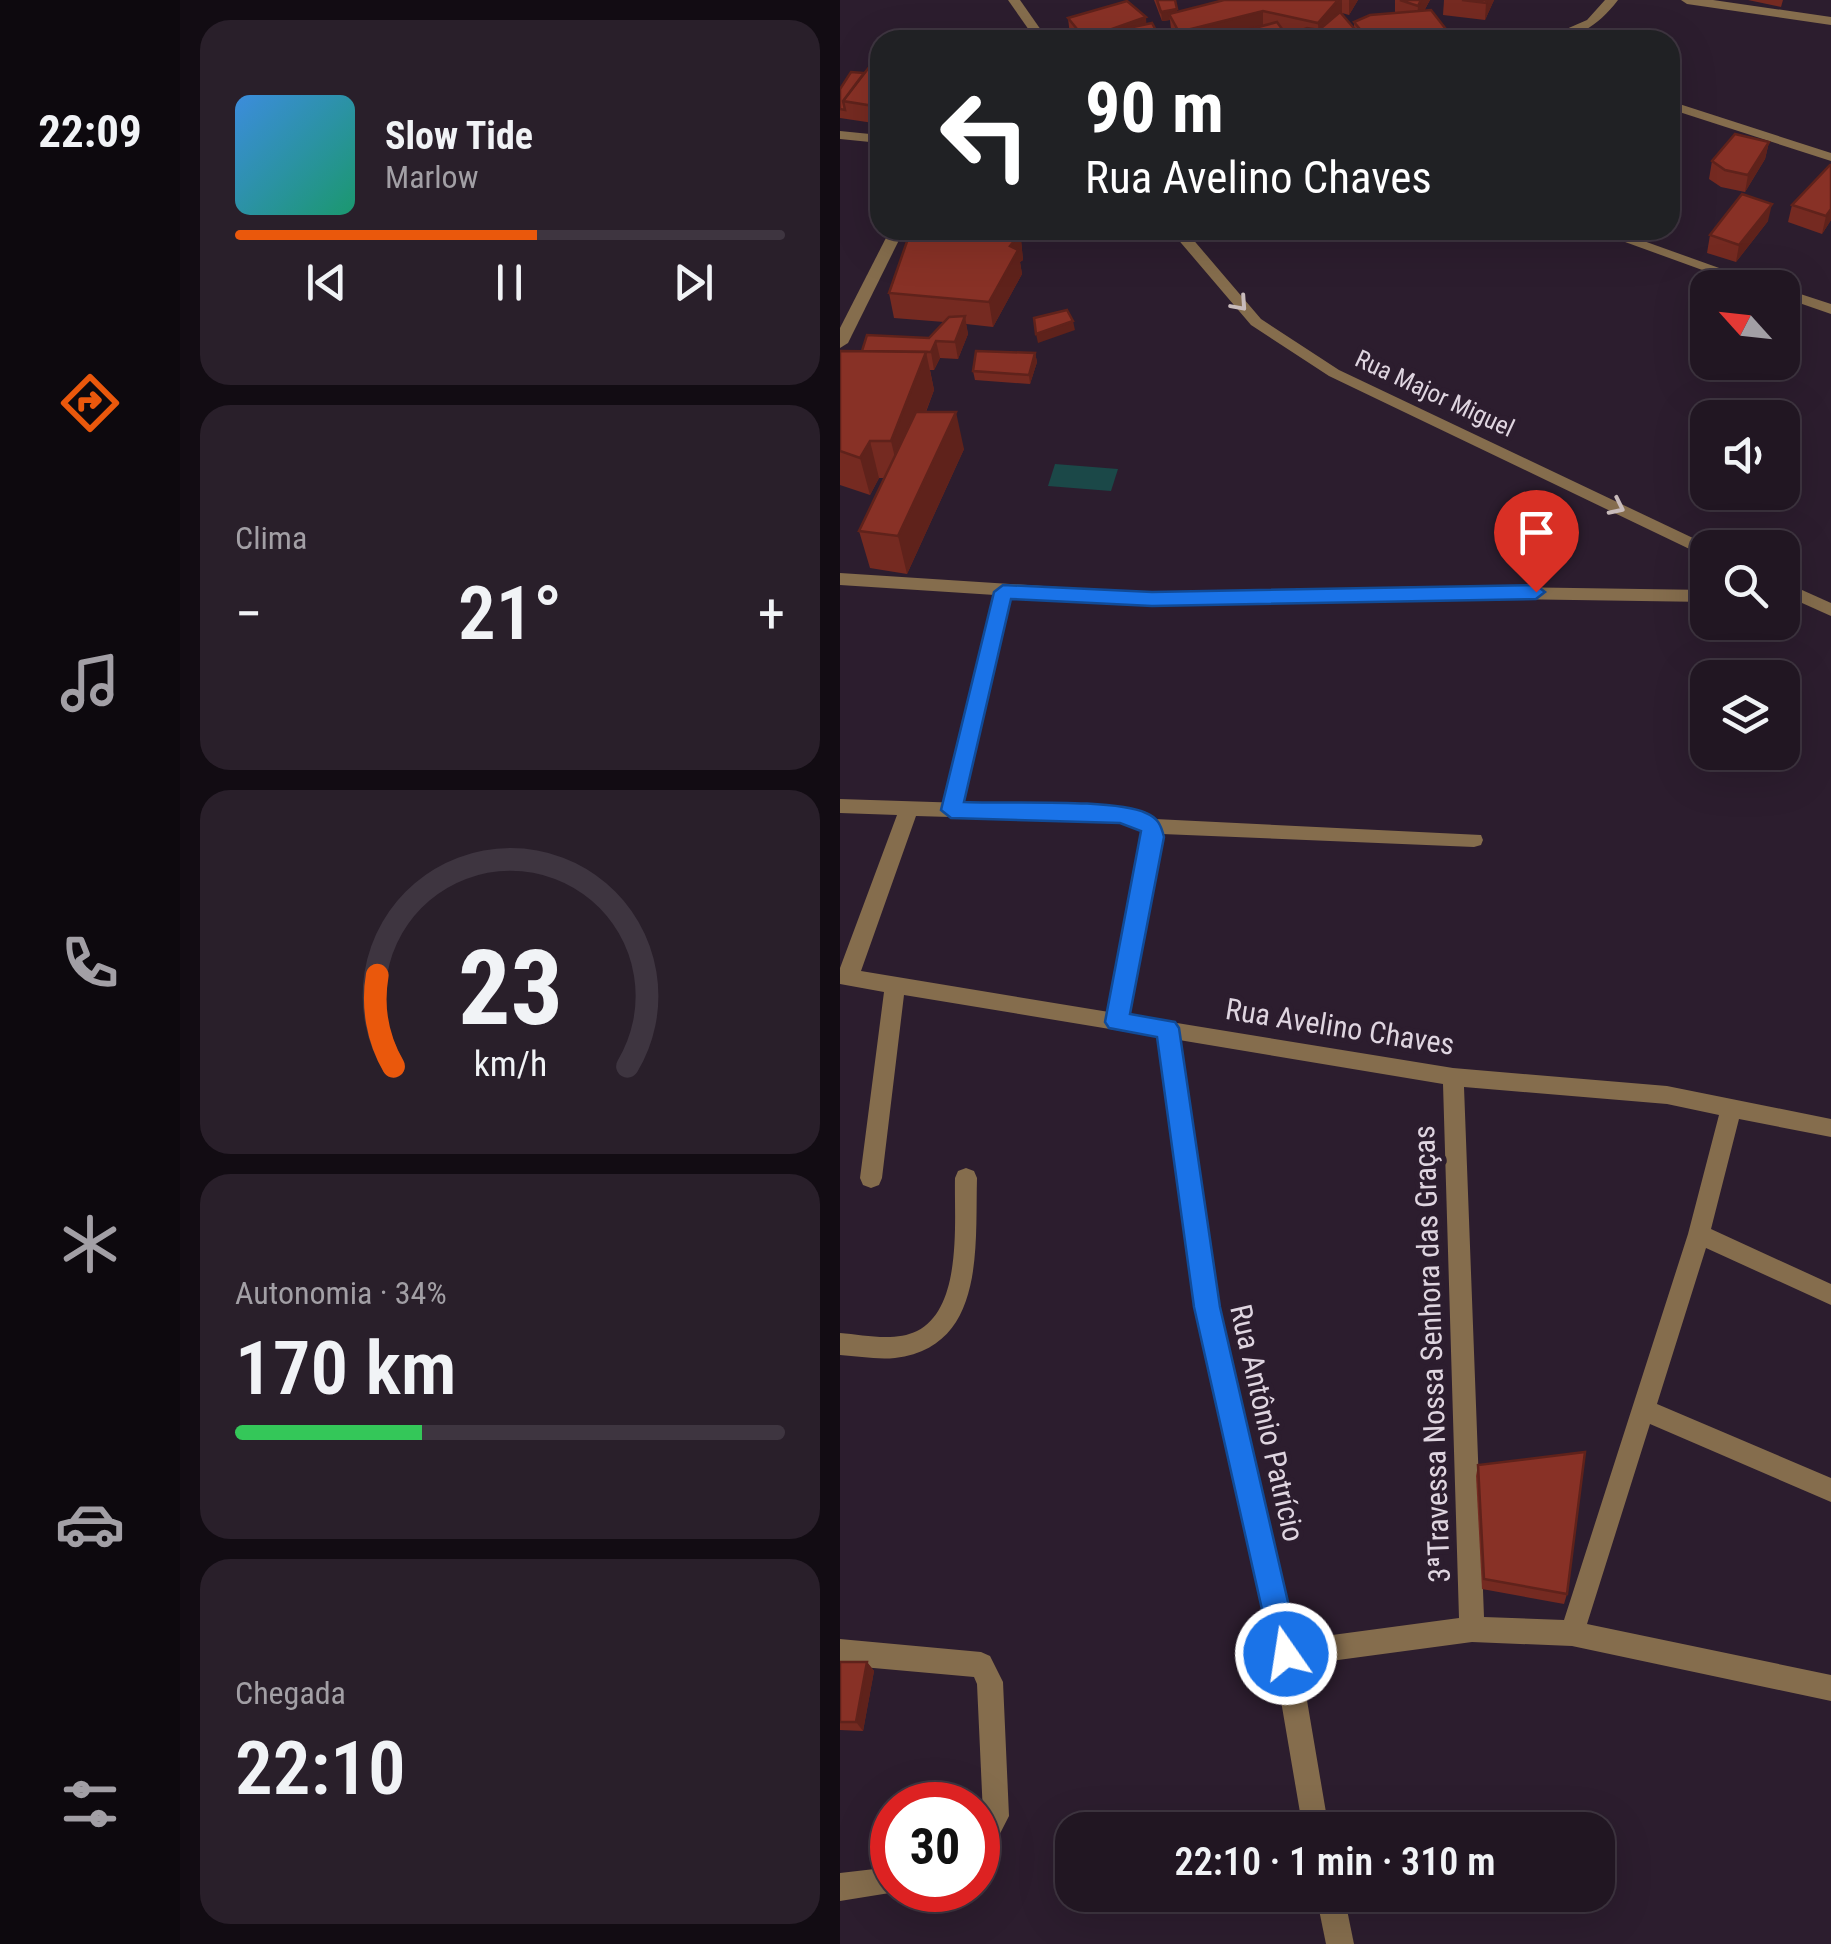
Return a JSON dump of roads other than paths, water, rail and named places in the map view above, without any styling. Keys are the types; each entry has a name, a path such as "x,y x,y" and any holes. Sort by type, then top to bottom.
{"street":[{"path":"1014,0 1035,30"},
{"path":"1572,30 1590,23 1612,0"},
{"path":"1687,0 1831,21"},
{"path":"1680,108 1831,157"},
{"path":"840,135 870,138"},
{"path":"840,342 893,240"},
{"name":"Rua Major Miguel","path":"1186,240 1256,322 1334,373 1690,542"},
{"path":"1628,240 1716,270"},
{"path":"1800,298 1831,309"},
{"path":"840,578 1003,592 1152,599 1439,592 1690,596"},
{"path":"951,810 1003,592"},
{"path":"1800,595 1823,606"},
{"path":"840,806 1120,815 1140,819 1150,826 1474,840"},
{"path":"844,976 910,808"},
{"path":"1117,1022 1153,837 1150,826"},
{"name":"Rua Avelino Chaves","path":"844,976 1453,1077 1667,1095 1831,1128"},
{"path":"870,1178 895,985"},
{"name":"Rua Antônio Patrício","path":"1167,1028 1207,1307 1286,1654 1313,1812"},
{"name":"3ªTravessa Nossa Senhora das Graças","path":"1453,1077 1472,1629"},
{"path":"1572,1633 1699,1234 1732,1106"},
{"path":"840,1344 897,1347 938,1333 952,1316 959,1296 966,1178"},
{"path":"1699,1234 1831,1295"},
{"path":"1641,1409 1831,1490"},
{"path":"1286,1654 1472,1629 1572,1633 1831,1688"},
{"path":"840,1652 981,1665 990,1682 994,1782"},
{"path":"840,1887 870,1884"},
{"path":"1333,1912 1340,1944"}]}
